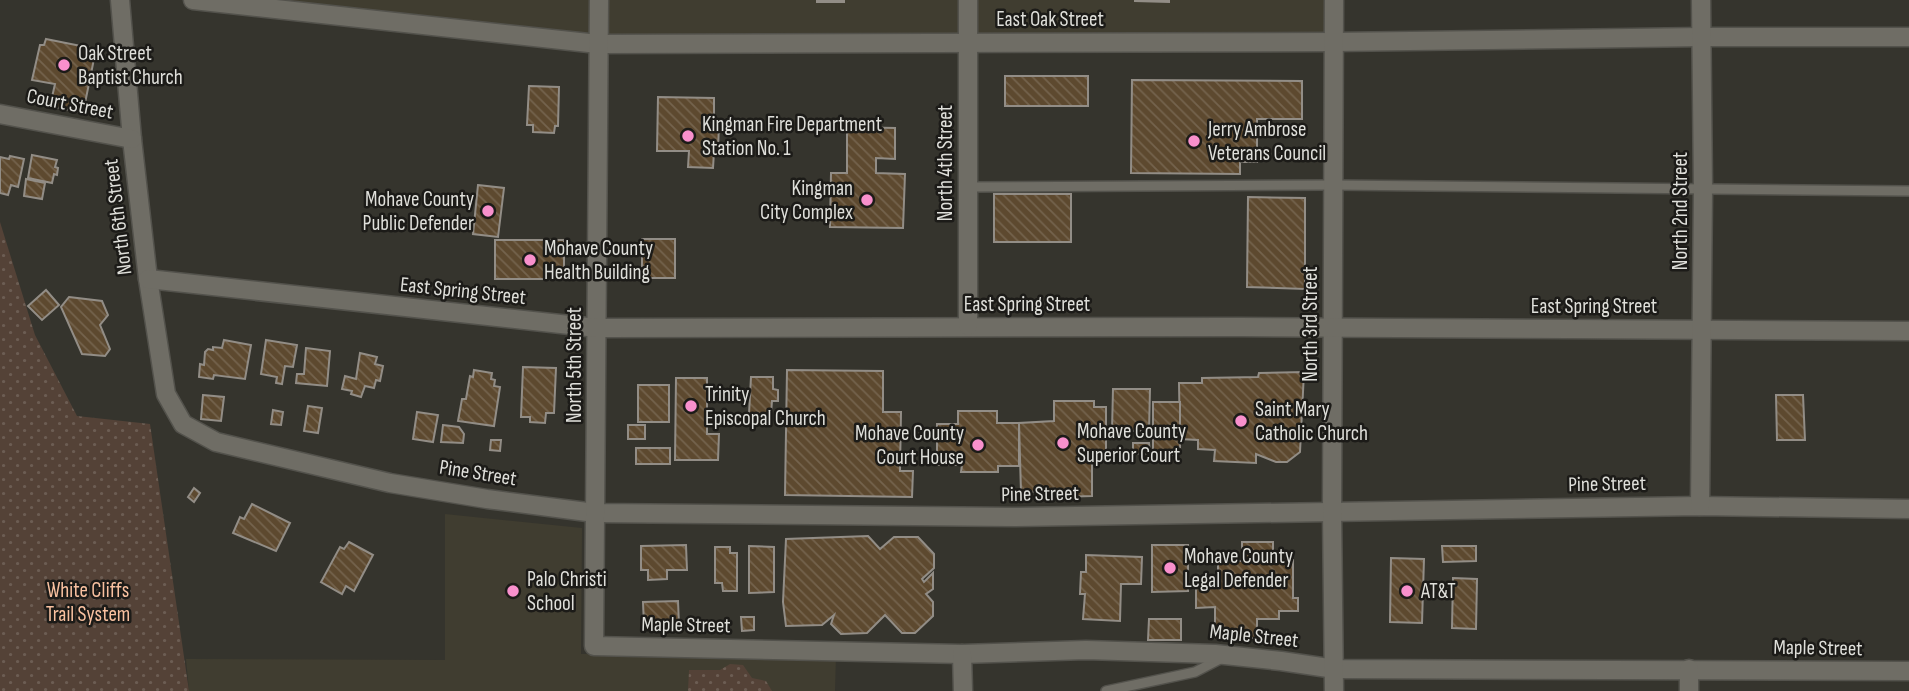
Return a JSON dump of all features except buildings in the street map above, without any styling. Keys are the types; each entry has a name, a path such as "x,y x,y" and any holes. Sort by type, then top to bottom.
{"street":[{"name":"North 6th Street","path":"120,0 148,279 166,394 183,425"},
{"name":"East Oak Street","path":"193,0 598,44 1909,37"},
{"name":"North 5th Street","path":"594,646 598,0"},
{"name":"North 4th Street","path":"968,0 968,327"},
{"name":"North 3rd Street","path":"1334,0 1334,691"},
{"name":"North 2nd Street","path":"1700,506 1703,189 1701,0"},
{"name":"Court Street","path":"0,114 132,139"},
{"name":"East Spring Street","path":"148,279 597,328 1702,328 1909,331"},
{"name":"Pine Street","path":"183,425 216,442 390,483 595,513 1013,517 1700,506 1909,509"},
{"name":"Maple Street","path":"594,646 962,654 1086,650 1226,655 1335,669 1909,671"},
{"path":"962,654 963,691"},
{"path":"1689,669 1689,691"}],"lane":[{"path":"968,187 1333,185 1909,191"},
{"path":"1106,691 1195,672 1226,655"}],"shaded area":[{"path":"193,0 1334,0 1334,42 598,44"},
{"name":"Palo Christi School","path":"445,514 582,528 581,654 836,655 835,691 189,691 186,659 445,660"}],"green space":[{"name":"White Cliffs Trail System","path":"0,222 35,335 77,416 150,424 189,691 0,691"},
{"path":"730,664 743,665 752,678 766,681 772,691 688,691 689,670 720,670"}],"place":[{"name":"Oak Street Baptist Church","path":"64,65"},
{"name":"Kingman Fire Department Station No. 1","path":"688,136"},
{"name":"Jerry Ambrose Veterans Council","path":"1194,141"},
{"name":"Kingman City Complex","path":"867,200"},
{"name":"Mohave County Public Defender","path":"488,211"},
{"name":"Mohave County Health Building","path":"530,260"},
{"name":"Trinity Episcopal Church","path":"691,406"},
{"name":"Saint Mary Catholic Church","path":"1241,421"},
{"name":"Mohave County Superior Court","path":"1063,443"},
{"name":"Mohave County Court House","path":"978,445"},
{"name":"Mohave County Legal Defender","path":"1170,568"},
{"name":"Palo Christi School","path":"513,591"},
{"name":"AT&T","path":"1407,591"}]}
